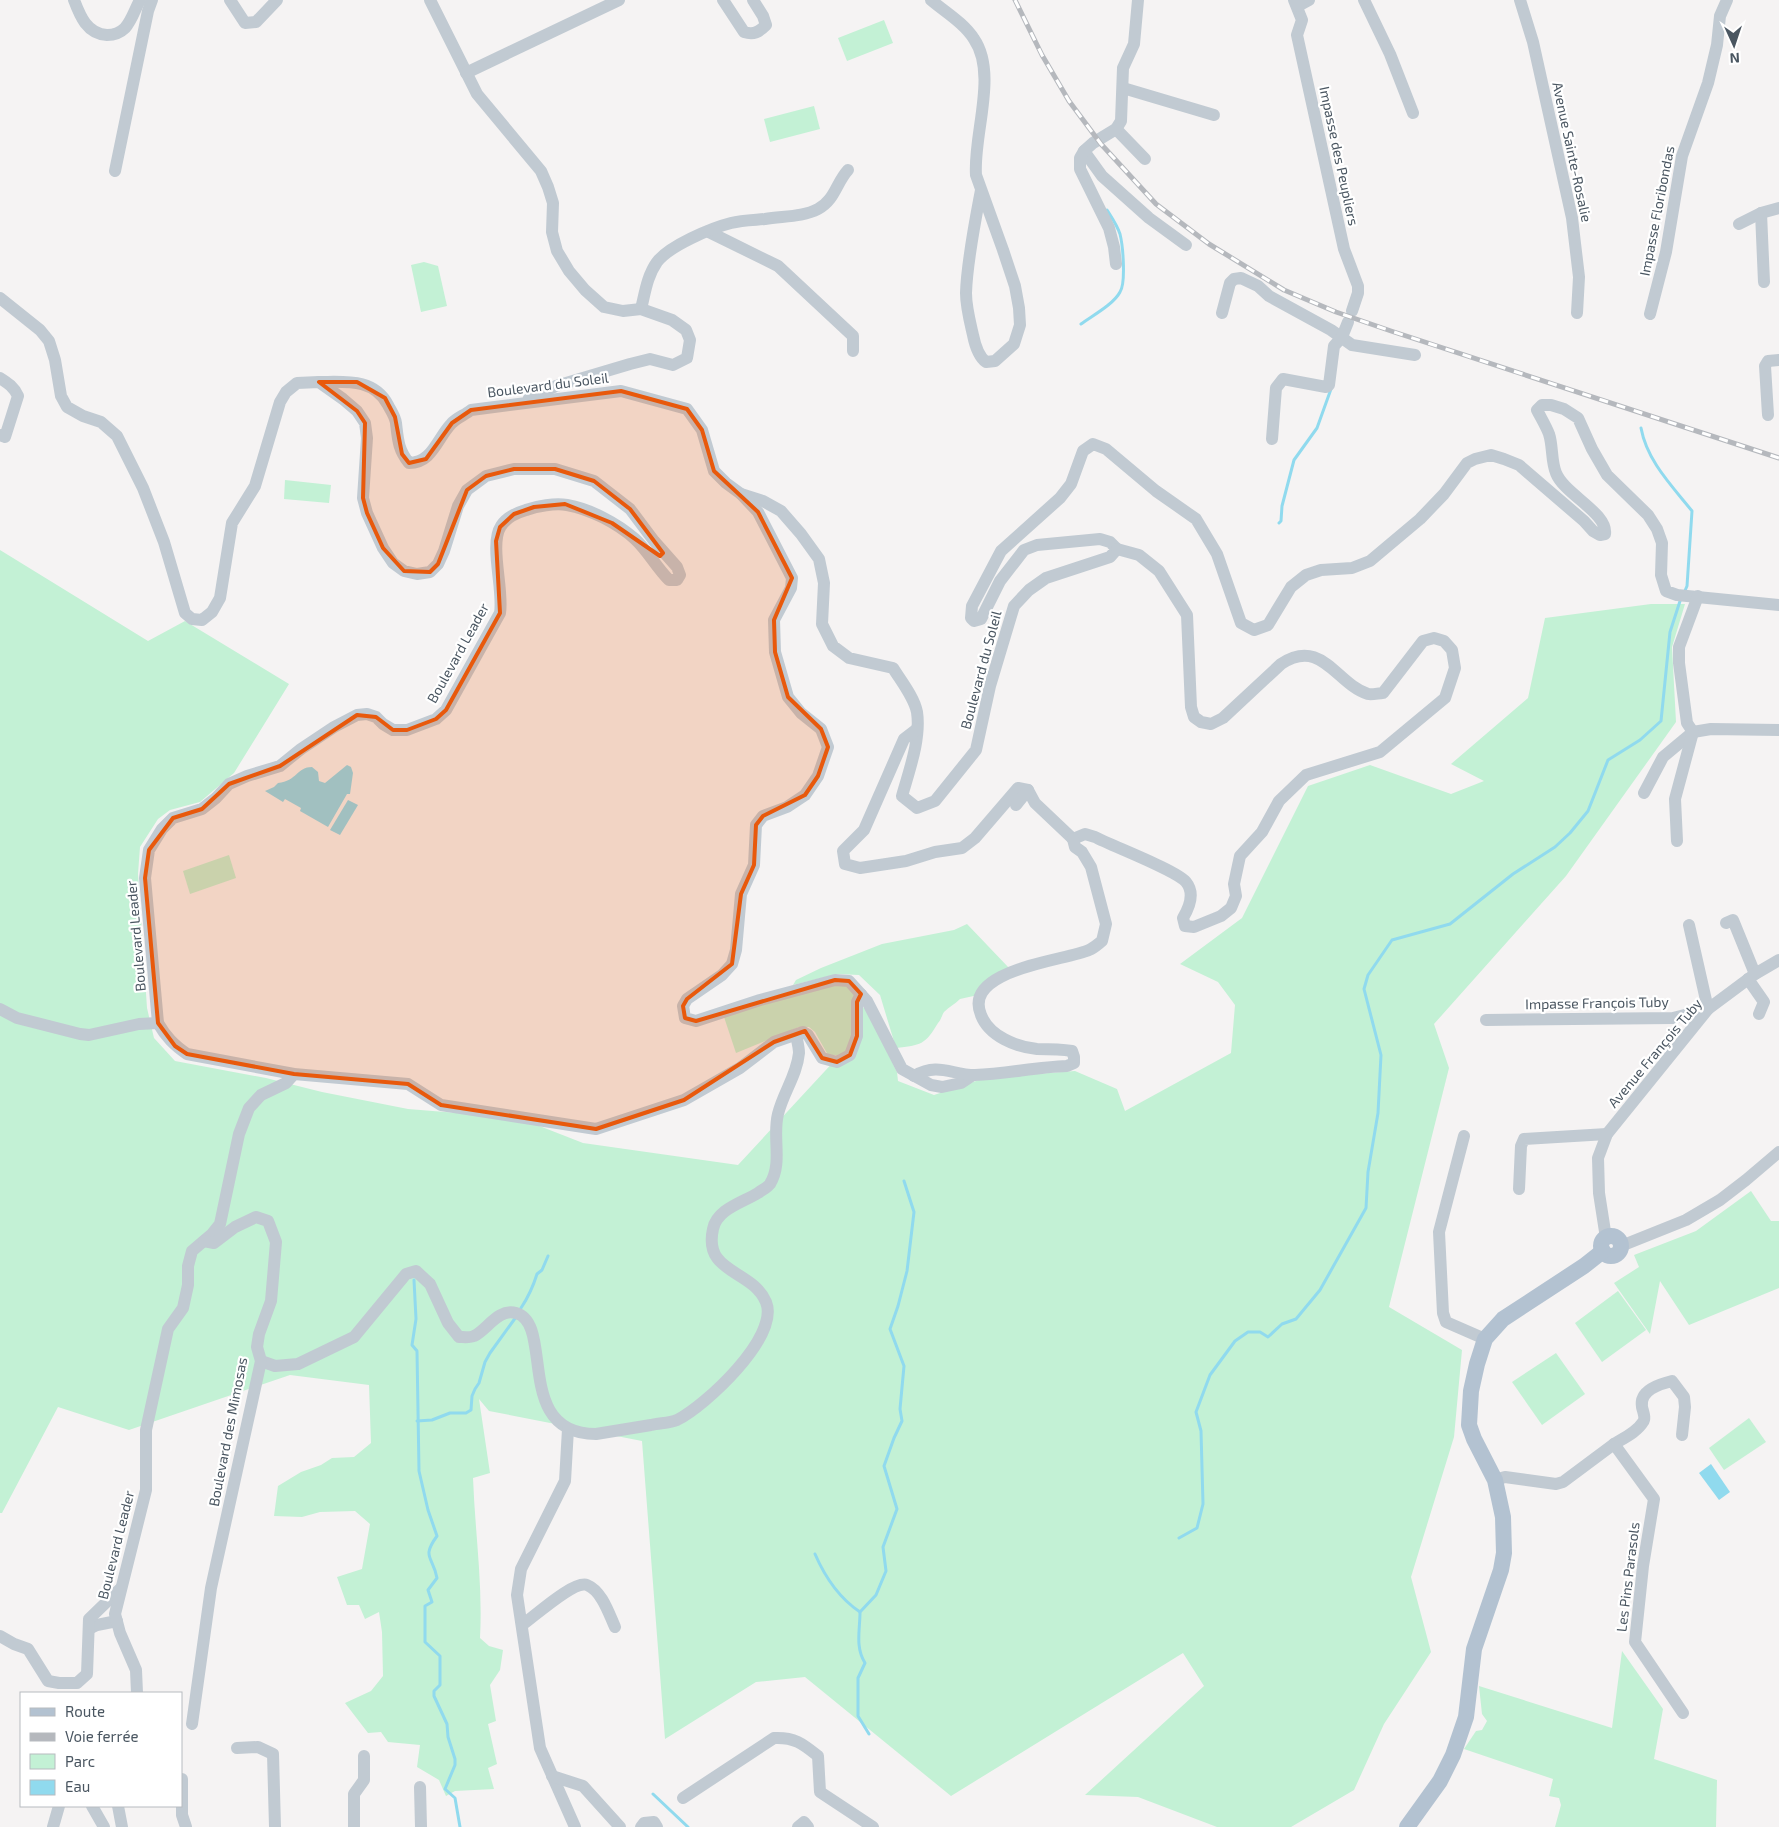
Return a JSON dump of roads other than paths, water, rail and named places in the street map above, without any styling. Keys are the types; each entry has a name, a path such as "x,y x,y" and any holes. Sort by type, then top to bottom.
{"main road":[{"path":"1604,1244 1607,1255 1613,1256 1620,1251 1621,1246"},
{"path":"1406,1827 1424,1804 1453,1755 1466,1717 1474,1650 1501,1570 1504,1546 1503,1517 1495,1480 1474,1438 1470,1425 1471,1391 1485,1339 1503,1318 1584,1266 1604,1244"},
{"path":"1396,1827 1424,1804"}],"street":[{"path":"74,0 86,26 97,34 109,35 118,33 126,27 140,0"},
{"path":"115,171 148,11 152,0"},
{"path":"230,0 245,23 256,22 277,0"},
{"path":"430,0 477,94 541,171 553,203 552,232 554,242 557,252 569,271 585,290 604,307 623,311 641,309 672,320 686,330 690,340 687,358 673,365 650,360 630,364 556,386 531,397 524,403"},
{"path":"466,73 619,0"},
{"path":"723,0 744,32 752,34 760,31 766,25 753,0"},
{"path":"931,0 965,28 974,39 979,49 985,80 975,162 976,175 1014,286 1019,308 1020,325 1014,344 995,361 986,362 981,359 975,344 966,293 974,226 981,190"},
{"path":"1116,264 1109,228 1080,169 1080,158 1084,151 1103,136 1116,129 1121,121 1123,68 1134,44 1138,0"},
{"path":"1364,0 1390,54 1413,114"},
{"name":"Avenue Sainte-Rosalie","path":"1520,0 1532,42 1572,218 1579,277 1577,313"},
{"name":"Impasse Floribondas","path":"1650,314 1666,252 1682,156 1708,83 1717,44 1720,16 1727,0"},
{"name":"Impasse des Peupliers","path":"1272,439 1276,388 1282,379 1326,387 1329,385 1334,346 1342,337 1358,293 1358,286 1344,249 1297,35 1302,20 1300,2"},
{"path":"1123,88 1214,115"},
{"path":"1116,129 1145,159"},
{"path":"1084,151 1102,176 1149,218 1186,245"},
{"path":"641,309 647,281 658,261 674,249 732,223 804,214 817,209 827,203 837,190 841,178 848,170"},
{"path":"1739,224 1761,213 1779,208"},
{"path":"1761,213 1764,282"},
{"path":"709,232 778,266 853,336 853,352"},
{"path":"1222,313 1230,283 1234,279 1241,278 1258,286 1269,296 1342,337 1352,345 1415,355"},
{"path":"0,298 40,330 49,341 55,360 61,396 67,407 83,416 102,422 117,436 143,488 164,542 185,613 192,619 202,620 212,612 220,598 232,523 255,486 280,402 286,392 297,383 319,382"},
{"path":"1768,415 1765,366 1768,361 1779,360"},
{"path":"0,378 16,390 18,396"},
{"name":"Boulevard du Soleil","path":"319,382 357,382 370,386 385,398 394,417 402,454 409,463 419,463 426,459 452,422 471,410 621,391 687,408 702,430 714,470 726,483 741,494 763,501 781,511 802,534 819,559 824,583 822,624 833,646 848,658 893,668 906,687 917,711 917,729 915,752 902,796 917,808 935,802 976,750 990,686 1014,606 1029,590 1046,578 1110,557 1117,549 1110,542 1100,540 1037,545 1024,550 1000,581 981,619 975,621 970,618 971,607 1001,551 1060,498 1071,484 1083,451 1093,444 1106,449 1156,491 1196,519 1216,554 1241,623 1254,630 1268,626 1291,586 1306,574 1320,570 1352,568 1370,561 1420,519 1444,494 1467,463 1475,459 1491,456 1519,465 1593,531 1600,536 1605,534 1606,529 1603,520 1566,486 1556,473 1550,436 1537,410 1542,405 1551,405 1564,409 1578,418 1592,449 1607,474 1648,515 1657,529 1662,543 1662,576 1666,592 1688,596"},
{"name":"Boulevard Leader","path":"158,1023 145,878 149,850 162,830 173,818 202,809 229,784 247,776 280,766 334,726 357,715 367,714 376,717 393,730 407,730 436,719 446,710 500,613 502,602 496,541 500,527 514,514 534,507 565,504 584,510 612,523 634,538 669,580 677,580 680,575 677,567 654,541 630,509 594,481 555,469 514,469 486,476 467,490 458,506 438,564 430,572 417,574 404,571 394,563 383,548 367,513 363,498 367,438 365,423 357,411 319,382"},
{"path":"0,388 18,396"},
{"path":"0,435 5,437 6,414 18,396"},
{"path":"741,494 758,512 792,578 791,588 774,620 775,652 788,697 801,712 821,729 828,748 818,776 805,795 787,807 763,816 756,825 754,865 741,894 736,950 732,964 722,975 687,998 683,1006 685,1018 696,1021 760,1000 835,980 849,981 862,994 874,1013 902,1069 931,1085 942,1088 961,1083 973,1075"},
{"path":"1073,839 1085,834 1094,837 1170,872 1186,882 1191,895 1189,907 1183,918 1185,926 1194,927 1221,916 1231,908 1236,896 1234,884 1240,856 1262,832 1279,801 1306,775 1380,752 1445,698 1455,668 1452,650 1444,641 1434,638 1423,641 1383,693 1369,695 1353,686 1321,660 1308,656 1292,657 1281,664 1223,718 1211,724 1201,722 1194,718 1191,707 1187,614 1158,571 1139,555 1117,549"},
{"path":"1677,841 1675,799 1693,732 1687,723 1679,663 1679,647 1688,596 1779,605"},
{"path":"917,729 904,739 864,830 844,851 845,864 860,868 906,861 935,852 962,848 975,838 1018,788 1028,790"},
{"path":"1644,793 1663,757 1693,732 1711,729 1779,730"},
{"path":"1026,805 1028,790"},
{"path":"1026,805 1028,790"},
{"path":"914,1076 923,1071 945,1069 973,1075 1067,1066 1074,1063 1072,1051 1035,1049 993,1033 981,1017 978,1004 984,990 1015,969 1090,950 1102,941 1106,924 1091,867 1082,852 1075,847 1073,839 1026,805"},
{"path":"860,868 861,872 873,876"},
{"path":"1726,923 1733,920 1762,1008 1772,1015"},
{"path":"1689,925 1708,1009"},
{"name":"Avenue François Tuby","path":"1604,1244 1598,1158 1607,1134 1708,1009 1752,976 1779,960"},
{"path":"0,1008 17,1018 80,1034 89,1034 139,1024 158,1023 175,1046 187,1054 294,1074 408,1084 441,1105 596,1129 684,1100 740,1068 774,1042 803,1032 808,1035 822,1058 836,1062 850,1055 857,1036 857,1002 862,994"},
{"name":"Impasse François Tuby","path":"1486,1020 1673,1018 1708,1009"},
{"path":"261,1361 275,1366 298,1364 354,1337 406,1274 416,1271 430,1284 448,1323 458,1337 473,1337 506,1312 514,1312 521,1315 531,1328 545,1402 557,1420 568,1429 582,1434 596,1434 675,1421 696,1409 733,1373 755,1347 765,1326 767,1304 758,1288 722,1266 715,1257 712,1244 713,1228 720,1214 769,1186 777,1169 778,1115 795,1071 799,1052 796,1035"},
{"name":"Boulevard Leader","path":"137,1692 136,1670 120,1633 115,1614 146,1490 146,1430 168,1329 183,1308 188,1285 188,1266 192,1251 220,1224 239,1134 249,1108 261,1095 286,1083 294,1074"},
{"path":"1519,1189 1521,1146 1524,1139 1607,1134"},
{"path":"1464,1136 1439,1232 1443,1313 1446,1322 1485,1339"},
{"path":"1621,1246 1686,1220 1720,1200 1779,1152"},
{"name":"Boulevard des Mimosas","path":"192,1724 211,1588 261,1361 257,1347 259,1334 271,1301 276,1242 268,1221 256,1217 235,1227 214,1243 204,1241"},
{"path":"1495,1480 1505,1477 1545,1484 1563,1482 1630,1434 1642,1423 1644,1419 1642,1404 1647,1392 1661,1384 1672,1381 1684,1397 1685,1407 1682,1435"},
{"path":"568,1429 565,1481 522,1569 517,1595 540,1748 575,1827"},
{"name":"Les Pins Parasols","path":"1614,1444 1654,1499 1635,1642 1683,1713"},
{"path":"522,1625 566,1590 579,1585 587,1585 597,1593 607,1608 614,1627"},
{"path":"0,1636 28,1649 48,1681 77,1683 86,1674 89,1619 120,1589"},
{"path":"89,1629 97,1625 117,1621"},
{"path":"682,1798 774,1738 786,1738 802,1744 818,1756 820,1792 873,1827"},
{"path":"237,1748 258,1747 273,1754 275,1827"},
{"path":"354,1827 354,1794 364,1780 364,1756"},
{"path":"552,1776 583,1786 620,1827"},
{"path":"182,1779 182,1815 186,1827"},
{"path":"420,1787 421,1827"},
{"path":"53,1827 59,1807"},
{"path":"93,1807 104,1827"},
{"path":"118,1807 122,1827"},
{"path":"641,1827 644,1822 654,1822 657,1827"},
{"path":"798,1827 804,1822 808,1827"}],"water":[{"path":"347,765 351,767 353,773 350,794 347,794 328,827 300,811 301,808 285,799 283,802 265,791 278,783 289,780 303,769 312,767 318,772 319,781 325,783"},
{"path":"348,800 358,805 340,835 330,830"},
{"path":"1711,1464 1730,1492 1719,1500 1699,1473"}],"waterway":[{"path":"1081,324 1113,301 1122,287 1123,264 1120,234 1107,210"},
{"path":"1279,523 1294,460 1317,428 1331,389"},
{"path":"1641,428 1654,462 1692,511 1687,586 1684,593"},
{"path":"1179,1538 1197,1528 1203,1504 1201,1431 1196,1412 1210,1375 1235,1341 1248,1332 1260,1332 1268,1337 1282,1324 1296,1319 1320,1290 1366,1208 1368,1172 1378,1113 1381,1055 1364,989 1368,975 1392,940 1450,924 1513,874 1555,847 1570,833 1588,811 1608,760 1640,740 1661,721 1670,632 1681,598"},
{"path":"869,1734 858,1716 858,1678 865,1663 859,1645 860,1612 876,1595 886,1571 883,1547 897,1509 884,1466 902,1421 900,1409 904,1366 890,1329 907,1271 914,1212 904,1181"},
{"path":"521,1308 548,1256"},
{"path":"414,1280 416,1319 412,1345 417,1351 419,1471 428,1510 437,1536 432,1543 429,1553 437,1578 428,1590 432,1602 425,1606 425,1642 440,1656 440,1685 434,1691 434,1696 447,1724 448,1737 455,1759 455,1765 445,1789 455,1798 460,1827"},
{"path":"417,1421 432,1420 450,1413 466,1413 471,1410 472,1396 479,1383 485,1362 516,1317"},
{"path":"815,1554 833,1586 860,1612"},
{"path":"653,1794 688,1827"}],"railway":[{"path":"1015,0 1042,55 1069,101 1101,144 1156,204 1209,244 1284,290 1336,312 1391,331 1779,458"}]}
